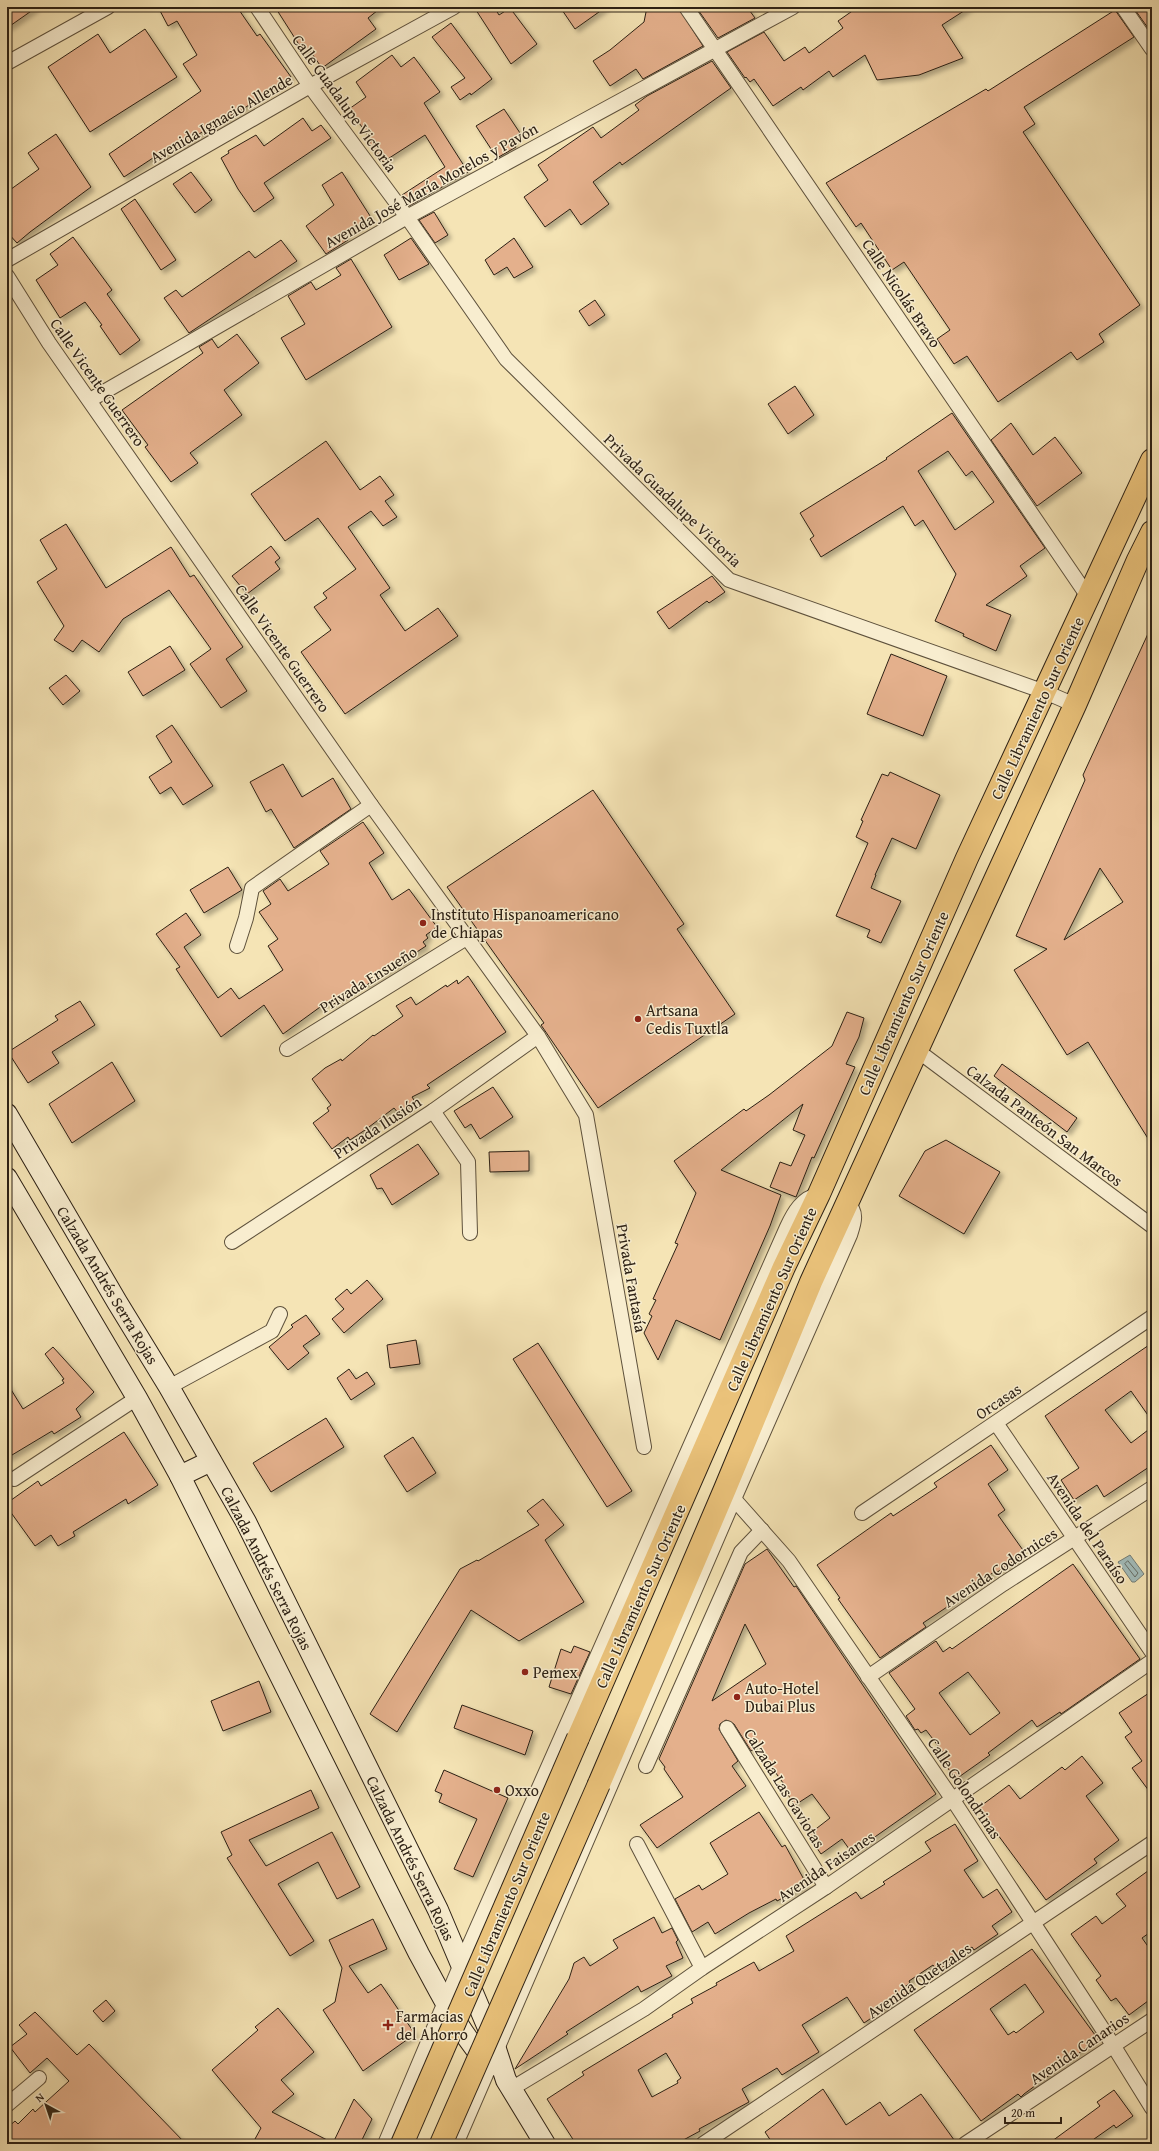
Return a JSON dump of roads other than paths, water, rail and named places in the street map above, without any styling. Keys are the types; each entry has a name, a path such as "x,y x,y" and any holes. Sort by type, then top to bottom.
{"main road":[{"name":"Calle Libramiento Sur Oriente","path":"402,2144 784,1267 819,1194 964,865 1152,460"},
{"name":"Calle Libramiento Sur Oriente","path":"442,2144 691,1568 811,1282 918,1051 1075,705 1138,560 1152,532"},
{"name":"Calzada Andrés Serra Rojas","path":"7,1114 117,1302 169,1387 253,1536 435,1903 461,1964 489,2052"},
{"name":"Calzada Andrés Serra Rojas","path":"7,1178 137,1398 180,1476 412,1940 445,2001 489,2052"},
{"path":"180,1476 211,1461"},
{"path":"489,2052 545,2144"}],"street":[{"path":"7,63 108,7"},
{"name":"Calle Guadalupe Victoria","path":"257,7 310,86 407,217"},
{"name":"Avenida Ignacio Allende","path":"7,260 310,86 454,7"},
{"name":"Calle Nicolás Bravo","path":"686,7 1089,598"},
{"name":"Avenida José María Morelos y Pavón","path":"90,400 407,217 715,48 793,7"},
{"path":"1123,7 1152,49"},
{"name":"Privada Guadalupe Victoria","path":"407,217 506,359 729,580 1045,692 1075,705"},
{"name":"Calle Vicente Guerrero","path":"7,276 49,343 371,805 468,937 538,1036 586,1114"},
{"path":"237,946 252,888 371,805"},
{"name":"Privada Ensueño","path":"287,1050 468,937"},
{"name":"Privada Ilusión","path":"232,1242 433,1111 538,1036"},
{"name":"Calzada Panteón San Marcos","path":"918,1051 1152,1226"},
{"path":"433,1111 468,1162 470,1233"},
{"name":"Privada Fantasía","path":"586,1114 644,1447"},
{"path":"385,2144 461,1964 787,1227 795,1211 803,1202 811,1196 819,1194"},
{"path":"456,2144 489,2052 850,1235 855,1220 854,1212 847,1203"},
{"path":"169,1387 272,1331 280,1314"},
{"name":"Orcasas","path":"862,1513 1152,1317"},
{"path":"14,1479 137,1398"},
{"name":"Avenida del Paraíso","path":"996,1423 1152,1652"},
{"name":"Avenida Codornices","path":"868,1677 1004,1584 1152,1488"},
{"name":"Calle Golondrinas","path":"734,1499 789,1561 953,1800 1033,1924 1114,2045 1152,2108"},
{"path":"646,1766 741,1552 762,1530"},
{"name":"Avenida Faisanes","path":"508,2085 644,2009 702,1968 826,1887 953,1800 1152,1661"},
{"name":"Calzada Las Gaviotas","path":"727,1728 826,1887"},
{"name":"Avenida Quetzales","path":"703,2144 1152,1843"},
{"path":"637,1844 702,1968"},
{"name":"Avenida Canarios","path":"965,2144 1152,2020"},
{"path":"9,2099 39,2078"}],"water":[{"path":"1130,1555 1144,1574 1135,1582 1132,1582 1118,1562"}],"place":[{"name":"Instituto Hispanoamericano de Chiapas","path":"423,923"},
{"name":"Artsana Cedis Tuxtla","path":"638,1019"},
{"name":"Pemex","path":"525,1672"},
{"name":"Auto-Hotel Dubai Plus","path":"737,1697"},
{"name":"Oxxo","path":"497,1790"},
{"name":"Farmacias del Ahorro","path":"388,2025"}]}
